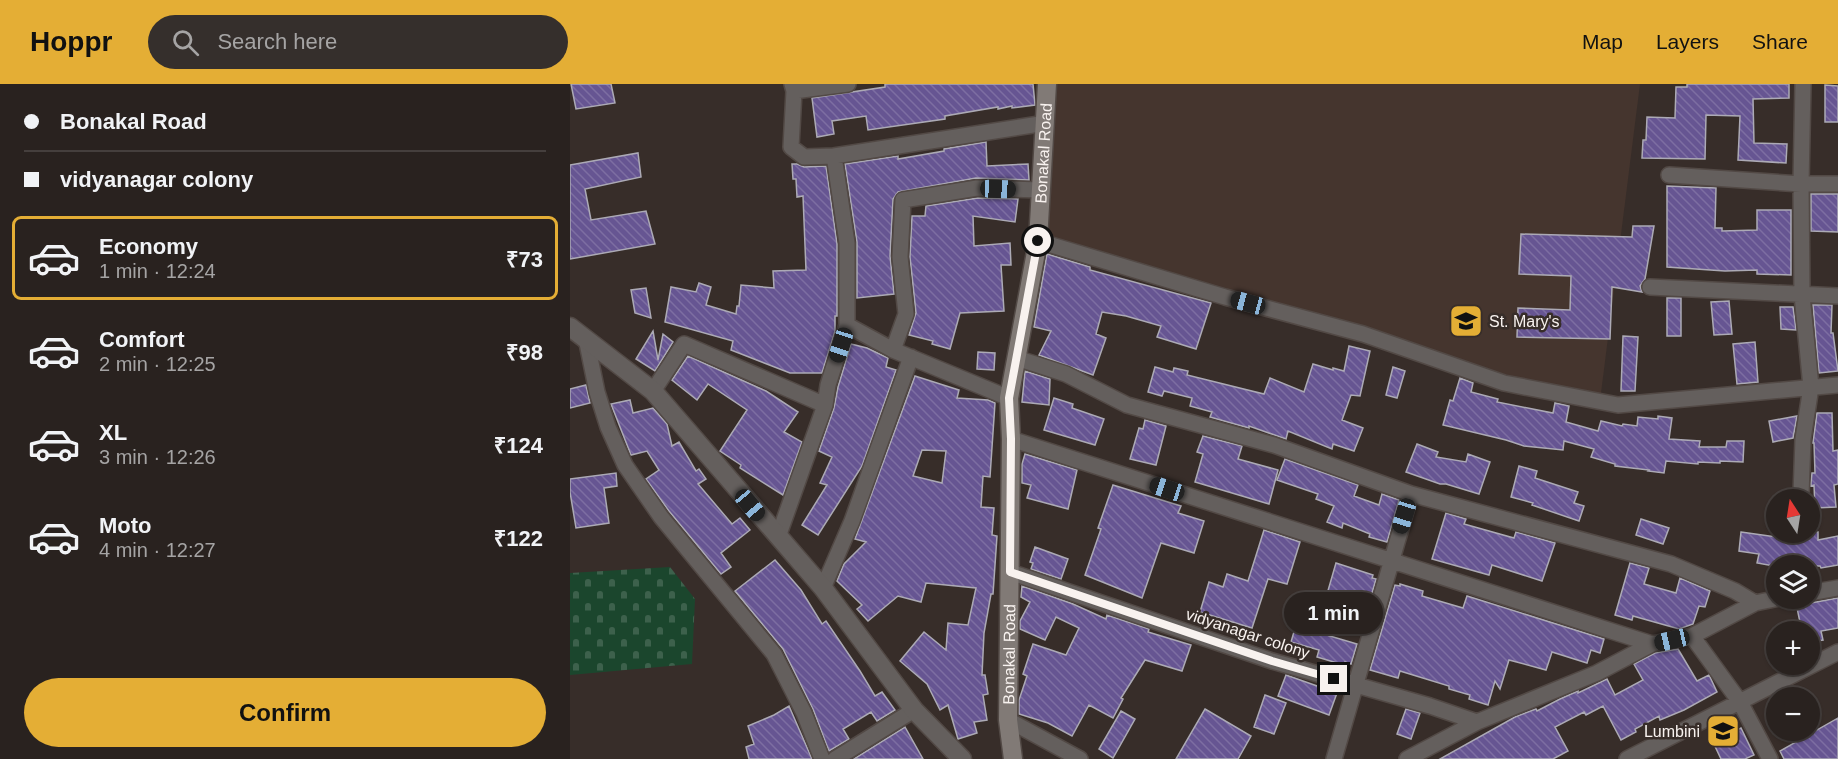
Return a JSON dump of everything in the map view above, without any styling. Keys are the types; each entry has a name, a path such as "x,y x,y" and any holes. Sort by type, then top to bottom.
{"main road":[{"name":"Bonakal Road","path":"1013,759 1008,720 1011,439 1009,398 1038,241 1047,84"}],"street":[{"path":"849,84 793,88 791,147 804,157 834,156 1046,123"},
{"path":"1801,489 1803,439 1811,387 1802,295 1803,84"},
{"path":"778,537 825,405 828,386 847,326 847,243 834,156"},
{"path":"1669,175 1801,184 1838,184"},
{"path":"893,350 906,314 900,257 903,200 977,188 1041,190"},
{"path":"1038,241 1224,297 1363,334 1504,383 1618,405 1695,400 1838,385"},
{"path":"1650,287 1838,296"},
{"path":"847,326 893,350 1009,398"},
{"path":"570,327 653,391 823,588 914,710 962,759"},
{"path":"586,338 597,392 608,427 625,465 661,517 774,654 804,713 822,759"},
{"path":"653,391 684,344 825,405"},
{"path":"823,588 852,521 911,357"},
{"path":"1016,358 1066,374 1127,405 1274,445 1411,494 1671,564 1735,591 1755,603"},
{"path":"1011,439 1652,644"},
{"path":"1334,759 1411,494"},
{"name":"vidyanagar colony","path":"1010,572 1272,661 1430,706 1477,722"},
{"path":"1820,591 1838,588"},
{"path":"1407,759 1477,722 1597,673 1652,644 1692,636 1755,603 1766,601"},
{"path":"1692,636 1740,702 1770,759"},
{"path":"1627,759 1838,652"},
{"path":"835,759 914,710"},
{"path":"1008,720 1080,759"}],"shaded area":[{"name":"St. Mary's","path":"1052,84 1640,84 1600,401 1041,242"}],"green space":[{"path":"670,567 695,599 692,664 570,675 570,573"}],"building":[{"path":"571,84 611,84 615,103 576,109"},
{"path":"885,84 1033,84 1035,105 998,109 998,107 945,116 945,119 868,130 866,116 832,121 834,134 817,137 812,98 885,87"},
{"path":"1687,84 1789,84 1789,98 1753,99 1754,143 1787,144 1786,163 1738,160 1740,116 1706,115 1705,159 1642,158 1647,117 1675,118 1676,87 1687,87"},
{"path":"1825,85 1838,86 1838,122 1825,122"},
{"path":"986,142 987,166 1028,164 1029,180 976,178 898,192 893,199 890,256 894,294 857,298 857,242 845,164 898,156 898,159"},
{"path":"638,153 641,177 585,189 591,220 646,211 655,244 570,259 570,165"},
{"path":"792,164 804,167 826,166 837,244 837,316 835,316 835,331 822,373 790,373 731,350 733,341 665,322 671,287 696,292 699,283 711,287 706,305 736,314 741,285 774,288 773,271 806,270 803,196 797,197"},
{"path":"1667,186 1716,188 1715,228 1722,228 1722,231 1757,230 1757,210 1791,210 1791,275 1757,274 1757,270 1725,271 1667,267"},
{"path":"1811,194 1838,194 1838,232 1811,231"},
{"path":"978,198 1018,199 1015,222 973,216 974,246 1010,243 1011,265 1001,265 1004,311 960,313 950,349 932,344 933,341 909,335 916,313 910,257 912,216 925,216 926,206"},
{"path":"1633,226 1654,226 1645,279 1640,286 1642,292 1612,287 1610,339 1517,337 1518,308 1570,310 1571,276 1519,274 1521,234 1632,237"},
{"path":"1047,254 1090,267 1090,270 1211,303 1196,349 1157,337 1161,326 1102,312 1096,334 1106,338 1093,375 1039,355 1051,331 1034,327"},
{"path":"646,288 651,318 635,313 631,290"},
{"path":"1667,298 1681,298 1681,336 1667,336"},
{"path":"1729,301 1732,334 1714,335 1711,302"},
{"path":"1813,305 1832,305 1831,333 1833,333 1838,371 1819,373"},
{"path":"1780,307 1793,307 1796,330 1781,329"},
{"path":"653,331 658,360 663,334 673,342 655,371 636,359"},
{"path":"1623,336 1638,337 1635,391 1621,391"},
{"path":"1755,342 1758,382 1737,384 1733,344"},
{"path":"851,344 867,348 888,358 886,367 896,370 862,466 818,535 802,525 827,485 820,483 832,457 819,451 834,408"},
{"path":"1349,346 1370,351 1360,396 1351,395 1342,420 1363,428 1354,451 1333,444 1332,449 1288,431 1286,439 1249,426 1249,428 1210,417 1212,412 1190,406 1192,398 1164,391 1162,396 1148,392 1155,367 1173,372 1174,368 1188,371 1187,375 1264,394 1270,378 1304,392 1313,364 1344,371"},
{"path":"978,352 995,353 994,370 977,369"},
{"path":"688,356 766,391 798,412 784,432 802,442 783,495 740,468 741,465 720,451 747,410 708,384 697,400 672,380"},
{"path":"1393,367 1405,371 1397,398 1386,395"},
{"path":"1025,371 1050,379 1049,405 1022,402"},
{"path":"915,376 959,390 957,398 988,400 995,403 990,477 983,476 981,507 994,508 992,535 997,536 993,594 991,594 984,633 982,675 985,675 988,694 983,695 987,720 974,722 977,733 958,739 948,705 940,710 927,684 900,661 924,632 946,650 948,623 968,625 976,588 926,583 921,602 898,596 868,621 857,609 862,605 837,581 844,564 866,542 855,539","holes":["922,450 946,451 942,483 913,476"]},
{"path":"1460,378 1473,383 1471,392 1498,399 1497,402 1553,413 1555,403 1569,406 1566,422 1598,431 1601,421 1622,426 1623,424 1637,426 1638,417 1672,418 1669,439 1700,441 1699,447 1726,447 1727,441 1744,441 1743,462 1720,461 1720,463 1698,462 1698,464 1666,461 1664,473 1615,466 1615,464 1591,457 1594,449 1564,441 1563,450 1524,446 1443,425 1450,400 1453,401"},
{"path":"586,385 590,403 570,408 570,389"},
{"path":"1054,398 1073,404 1072,408 1104,419 1095,445 1044,430"},
{"path":"630,400 633,413 653,408 667,424 672,446 679,442 696,471 699,469 706,479 698,484 732,524 740,518 750,530 721,553 731,567 721,574 646,479 659,470 647,451 631,455 611,404"},
{"path":"1817,413 1832,413 1833,451 1838,450 1838,484 1834,485 1836,507 1820,508 1820,489 1814,489 1814,485 1811,486 1812,473 1815,473 1813,443"},
{"path":"1797,416 1793,438 1773,442 1769,421"},
{"path":"1145,420 1166,426 1156,465 1130,459 1139,428 1143,429"},
{"path":"1203,436 1242,446 1238,459 1278,470 1269,504 1195,482 1203,454 1197,452"},
{"path":"1417,444 1438,452 1436,457 1466,462 1468,454 1490,462 1479,494 1406,472"},
{"path":"1025,454 1077,470 1068,509 1027,498 1031,485 1022,483 1022,464"},
{"path":"1285,459 1358,485 1354,496 1379,505 1382,494 1399,500 1387,542 1369,537 1370,534 1343,523 1342,528 1327,522 1334,506 1316,499 1318,494 1277,480"},
{"path":"1519,466 1537,471 1535,478 1578,492 1574,503 1584,506 1579,521 1511,497"},
{"path":"616,473 617,486 604,488 609,523 576,528 570,479"},
{"path":"1113,485 1181,506 1178,513 1204,521 1194,553 1161,543 1142,598 1085,575"},
{"path":"1446,513 1466,519 1464,524 1514,538 1516,532 1555,543 1542,581 1492,565 1489,575 1432,559"},
{"path":"1641,519 1669,528 1663,544 1636,535"},
{"path":"1264,530 1300,542 1287,584 1268,579 1252,628 1200,612 1209,582 1223,587 1227,574 1248,581"},
{"path":"1741,532 1766,535 1766,543 1820,543 1820,540 1838,536 1838,565 1821,568 1820,555 1766,555 1766,565 1757,563 1759,554 1739,551"},
{"path":"1035,547 1068,559 1061,579 1031,569 1033,563 1030,562"},
{"path":"775,560 801,590 822,624 826,621 875,696 882,692 895,710 877,721 871,712 843,729 849,739 829,751 813,709 783,649 735,591"},
{"path":"1336,563 1373,575 1372,578 1376,579 1366,614 1325,601"},
{"path":"1630,563 1649,568 1644,584 1676,593 1680,578 1710,591 1705,607 1699,606 1693,624 1679,629 1633,616 1632,620 1615,615"},
{"path":"1400,584 1423,591 1422,596 1463,608 1467,596 1604,639 1600,653 1591,650 1587,663 1552,652 1546,670 1509,660 1500,689 1495,681 1488,705 1469,699 1470,695 1449,689 1449,686 1400,671 1398,678 1370,670 1395,585 1400,586"},
{"path":"1022,586 1073,604 1106,619 1107,615 1149,629 1148,632 1191,645 1182,671 1145,660 1121,698 1123,699 1113,718 1089,705 1072,736 1048,723 1019,714 1019,700 1027,676 1023,674 1033,644 1066,655 1079,628 1056,617 1045,640 1020,629 1020,621 1030,602 1021,597"},
{"path":"1304,598 1322,604 1313,631 1357,644 1351,664 1345,662 1344,665 1317,657 1319,650 1291,642"},
{"path":"1838,598 1838,628 1821,631 1823,640 1820,640 1820,621 1800,621 1797,609 1820,609 1820,601"},
{"path":"1678,649 1697,681 1709,675 1717,692 1660,720 1659,716 1635,729 1636,732 1621,740 1603,706 1586,715 1584,712 1555,727 1568,751 1553,759 1440,759 1515,717 1536,709 1537,711 1607,679 1615,695 1643,680 1634,664 1655,653"},
{"path":"1286,675 1337,693 1329,715 1278,696"},
{"path":"1265,695 1286,703 1274,734 1254,727"},
{"path":"789,706 812,759 749,759 746,747 754,744 748,726"},
{"path":"1205,709 1251,736 1238,759 1176,759"},
{"path":"1406,709 1420,713 1411,739 1397,734"},
{"path":"1121,711 1135,719 1113,758 1099,749"},
{"path":"1838,718 1838,759 1784,759 1780,751 1798,741 1820,741 1820,728"},
{"path":"905,727 923,759 854,759"},
{"path":"1741,728 1754,755 1745,759 1721,759 1713,742"}],"place":[{"name":"St. Mary's","path":"1466,321"},
{"name":"Lumbini","path":"1723,731"}],"route":[{"path":"1038,241 1009,398 1010,572 1272,661 1334,679"}]}
